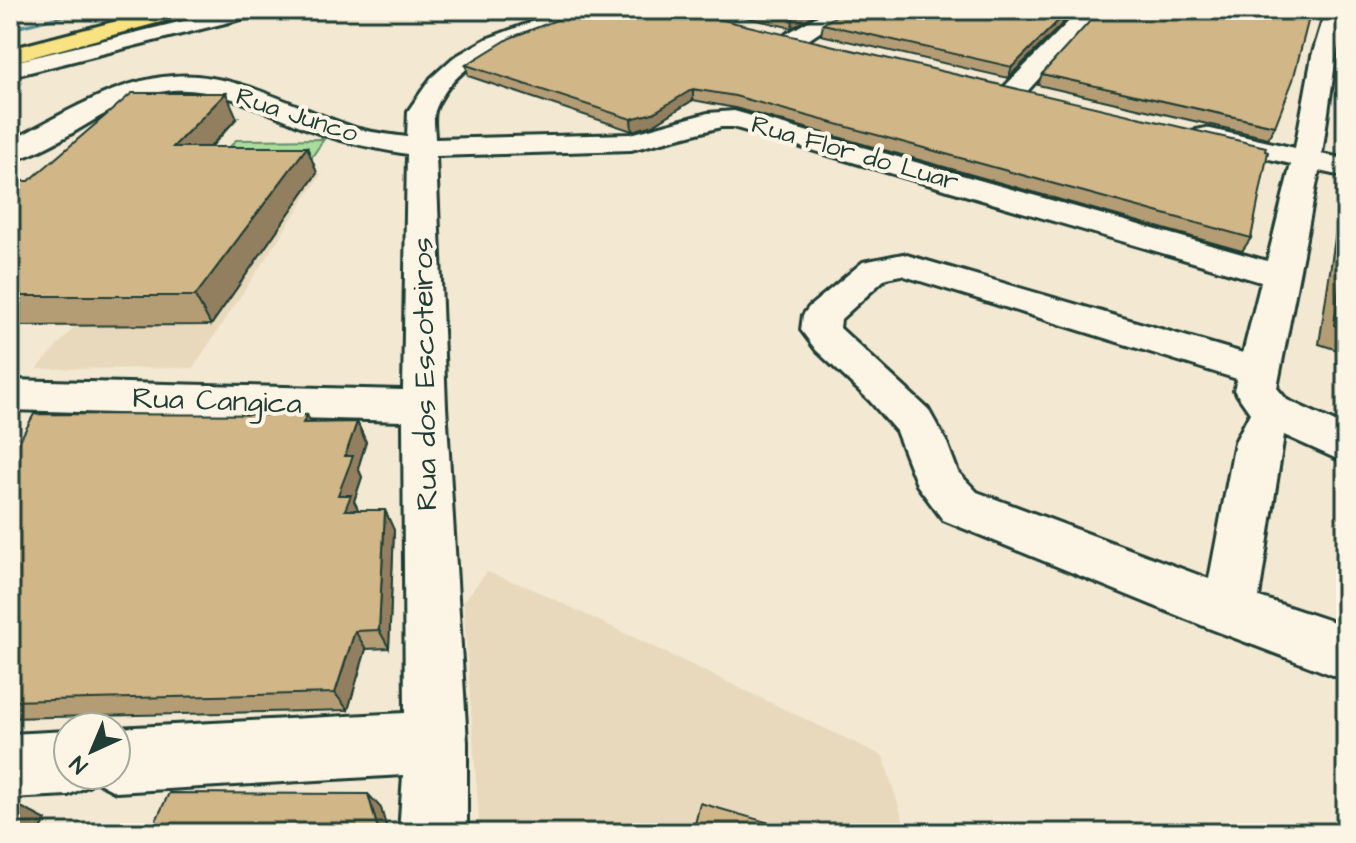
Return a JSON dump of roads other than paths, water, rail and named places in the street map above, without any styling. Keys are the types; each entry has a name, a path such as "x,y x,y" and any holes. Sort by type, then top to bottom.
{"highway":[{"path":"10,56 183,10"}],"street":[{"path":"10,70 254,10"},
{"name":"Rua dos Escoteiros","path":"433,833 436,742 424,406 421,111 448,74 495,45 583,10"},
{"path":"794,39 843,10"},
{"path":"1013,92 1091,10"},
{"path":"1230,612 1258,442 1280,276 1307,159 1335,58 1336,10"},
{"path":"764,32 823,46"},
{"name":"Rua Junco","path":"10,152 101,107 173,83 216,88 372,140 422,146"},
{"path":"984,85 1044,99"},
{"name":"Rua Flor do Luar","path":"422,146 631,142 656,138 707,120 734,119 1280,276"},
{"path":"1183,131 1346,168"},
{"path":"1346,446 1265,391 903,264 875,269 822,315 820,330 910,417 923,438 934,477 944,492 960,506 1230,612 1346,653"},
{"name":"Rua Cangica","path":"10,395 424,406"},
{"path":"132,759 436,742"},
{"path":"10,766 52,764"}],"waterway":[{"path":"10,29 90,10"}]}
